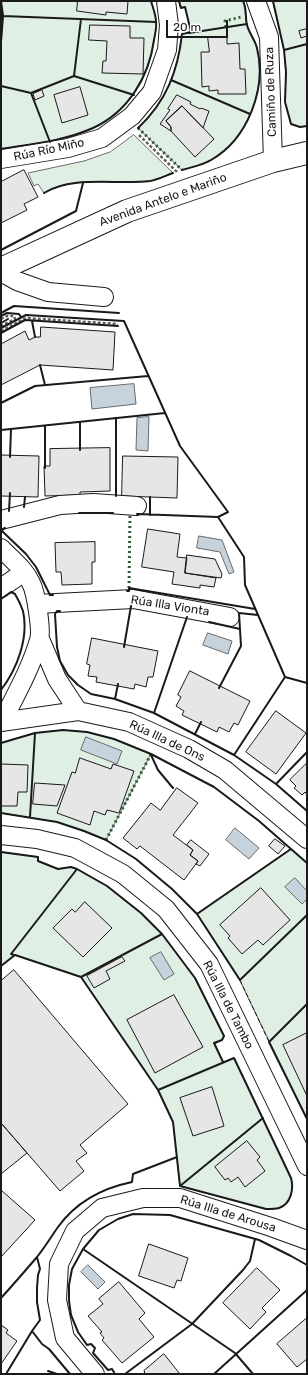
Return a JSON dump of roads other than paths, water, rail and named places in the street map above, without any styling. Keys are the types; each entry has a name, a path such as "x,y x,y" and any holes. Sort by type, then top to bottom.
{"street":[{"name":"Rúa Río Miño","path":"1,159 68,148 102,138 132,116 152,92 168,50 169,25 166,1"},
{"name":"Camiño de Ruza","path":"256,1 269,37 273,161"},
{"name":"Avenida Antelo e Mariño","path":"1,269 127,211 273,161 307,153"},
{"path":"1,272 17,281 48,292 104,297"},
{"path":"1,520 60,505 93,504 137,506"},
{"path":"1,548 24,572 32,584 37,604 40,639 57,679 78,711"},
{"path":"1,588 24,572"},
{"name":"Rúa Illa Vionta","path":"37,604 134,599 230,617"},
{"path":"1,722 22,684 40,639"},
{"name":"Rúa Illa de Ons","path":"1,722 78,711 129,722 189,749 225,770 306,836"},
{"name":"Rúa Illa de Tambo","path":"1,835 37,839 75,848 123,874 166,909 209,964 307,1166"},
{"name":"Rúa Illa de Arousa","path":"95,1374 65,1338 57,1300 60,1264 75,1231 102,1208 143,1198 180,1198 307,1240"}]}
